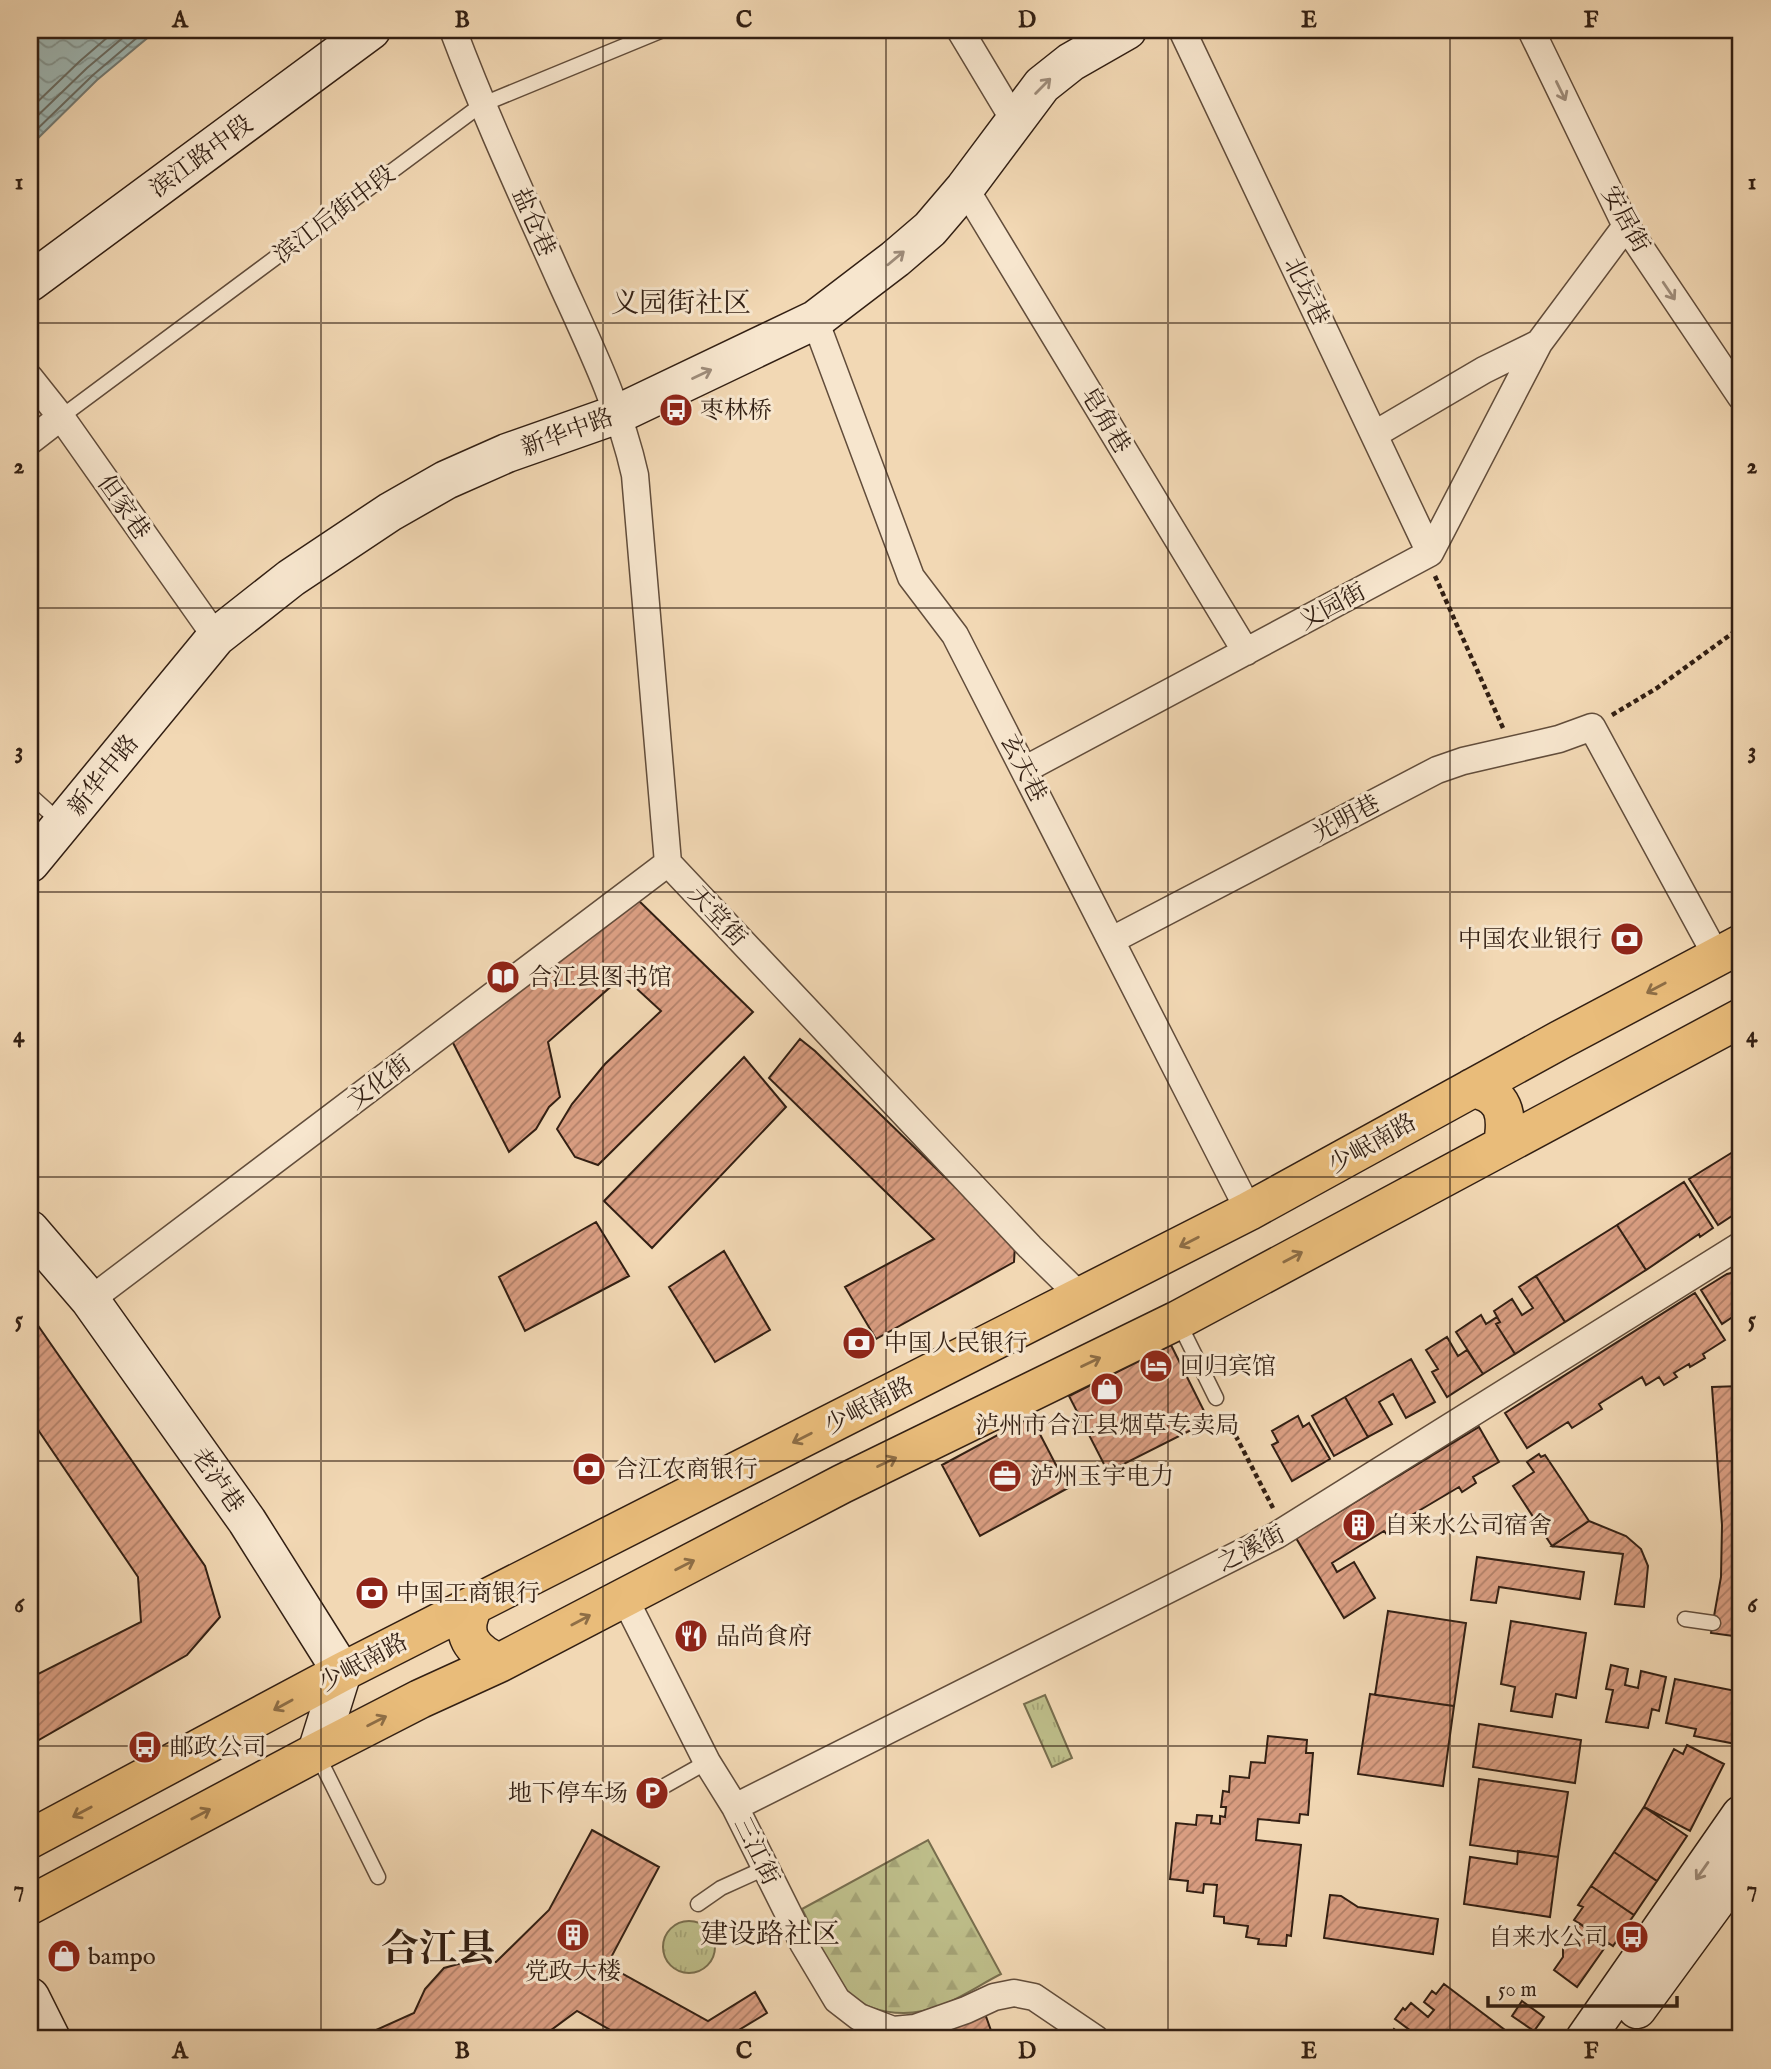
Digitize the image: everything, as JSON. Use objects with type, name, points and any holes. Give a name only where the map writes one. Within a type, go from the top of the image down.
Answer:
[{"type":"main road","name":"少岷南路","points":[[30,1839],[342,1672],[1250,1211],[1729,950]]},
{"type":"main road","points":[[30,1905],[420,1699],[499,1662],[842,1484],[1178,1320],[1741,1018]]},
{"type":"main road","points":[[1472,1088],[1486,1090],[1502,1107],[1506,1128],[1503,1144]]},
{"type":"main road","points":[[474,1605],[468,1616],[470,1642],[477,1651],[499,1662]]},
{"type":"street","name":"滨江路中段","points":[[30,282],[371,30]]},
{"type":"street","name":"盐仓巷","points":[[453,30],[481,105],[618,414]]},
{"type":"street","points":[[960,30],[1014,120]]},
{"type":"street","name":"北坛巷","points":[[1182,30],[1375,434],[1428,554]]},
{"type":"street","name":"安居街","points":[[1531,30],[1626,226],[1741,397]]},
{"type":"street","name":"新华中路","points":[[30,863],[216,637],[291,579],[390,512],[446,480],[507,453],[618,414],[815,320],[895,260],[930,229],[965,188],[1042,85],[1102,36]]},
{"type":"street","name":"皂角巷","points":[[965,188],[1246,652]]},
{"type":"street","points":[[1428,554],[1539,343],[1626,226]]},
{"type":"street","name":"玄天巷","points":[[815,320],[911,576],[955,635],[1250,1211]]},
{"type":"street","points":[[1375,434],[1484,370],[1539,343]]},
{"type":"street","name":"但家巷","points":[[30,378],[61,417],[216,637]]},
{"type":"street","points":[[618,414],[635,475],[668,863]]},
{"type":"street","name":"滨江后街中段","points":[[30,441],[61,417]]},
{"type":"street","name":"义园街","points":[[1024,770],[1428,554]]},
{"type":"street","points":[[1592,727],[1729,950]]},
{"type":"street","name":"光明巷","points":[[1112,940],[1437,771],[1463,761],[1559,739],[1592,727]]},
{"type":"street","name":"天堂街","points":[[668,863],[1020,1237],[1082,1297]]},
{"type":"street","name":"文化街","points":[[90,1300],[668,863]]},
{"type":"street","name":"老泸巷","points":[[30,1230],[90,1300],[247,1521],[342,1672]]},
{"type":"street","name":"之溪街","points":[[735,1807],[1285,1530],[1741,1245]]},
{"type":"street","name":"三江街","points":[[624,1597],[707,1762],[735,1807],[836,2000],[859,2017],[893,2030],[915,2028],[994,1997],[1014,1993],[1034,1997],[1096,2039]]},
{"type":"street","points":[[317,1752],[342,1672]]},
{"type":"street","points":[[1585,2039],[1741,1815]]},
{"type":"street","points":[[1615,2039],[1741,1867]]},
{"type":"street","points":[[30,1997],[51,2039]]},
{"type":"lane","name":"滨江后街中段","points":[[61,417],[481,105],[663,30]]},
{"type":"lane","points":[[30,795],[63,825]]},
{"type":"lane","points":[[1178,1320],[1216,1398]]},
{"type":"lane","points":[[1685,1619],[1713,1623]]},
{"type":"lane","points":[[317,1752],[378,1878]]},
{"type":"lane","points":[[652,1793],[707,1762]]},
{"type":"lane","points":[[698,1904],[721,1888],[765,1868]]},
{"type":"path","points":[[1428,554],[1513,751]]},
{"type":"path","points":[[1592,727],[1657,688],[1741,627]]},
{"type":"path","points":[[1216,1398],[1285,1530]]},
{"type":"green space","points":[[1045,1695],[1072,1758],[1052,1767],[1024,1704]]},
{"type":"green space","points":[[928,1840],[1001,1974],[940,2006],[914,2012],[887,2012],[862,2003],[842,1985],[802,1909]]},
{"type":"green space","points":[[689,1921],[699,1923],[707,1929],[713,1937],[713,1957],[707,1965],[699,1971],[689,1973],[679,1971],[671,1965],[665,1957],[663,1947],[665,1937],[671,1929],[679,1923]]},
{"type":"water","points":[[30,30],[157,30],[97,80],[30,146]]},
{"type":"building","points":[[635,897],[753,1012],[598,1165],[575,1157],[557,1129],[572,1104],[605,1064],[661,1011],[623,976],[548,1042],[560,1097],[549,1107],[536,1129],[509,1152],[450,1037]]},
{"type":"building","points":[[800,1039],[1015,1245],[1014,1262],[876,1339],[845,1287],[934,1239],[769,1078]]},
{"type":"building","points":[[744,1057],[786,1107],[652,1248],[604,1201]]},
{"type":"building","points":[[1741,1147],[1741,1210],[1718,1225],[1689,1179]]},
{"type":"building","points":[[1684,1182],[1713,1228],[1700,1237],[1699,1234],[1646,1270],[1617,1225]]},
{"type":"building","points":[[596,1222],[629,1276],[525,1331],[499,1277]]},
{"type":"building","points":[[1617,1225],[1646,1270],[1565,1322],[1536,1276]]},
{"type":"building","points":[[724,1251],[770,1330],[715,1362],[669,1287]]},
{"type":"building","points":[[1740,1271],[1741,1324],[1738,1325],[1737,1314],[1722,1324],[1701,1290],[1727,1274]]},
{"type":"building","points":[[1536,1276],[1565,1322],[1515,1354],[1496,1324],[1500,1322],[1494,1311],[1512,1299],[1522,1315],[1533,1308],[1519,1287]]},
{"type":"building","points":[[1695,1293],[1725,1340],[1703,1354],[1705,1358],[1674,1373],[1677,1377],[1664,1385],[1659,1377],[1646,1385],[1642,1377],[1599,1404],[1602,1409],[1572,1428],[1568,1422],[1527,1448],[1505,1413]]},
{"type":"building","points":[[30,1314],[205,1566],[220,1617],[187,1655],[30,1745],[30,1678],[141,1622],[138,1577],[30,1418]]},
{"type":"building","points":[[1481,1315],[1486,1324],[1497,1317],[1500,1322],[1496,1324],[1515,1354],[1483,1374],[1456,1332]]},
{"type":"building","points":[[1741,1333],[1741,1378],[1740,1378],[1735,1334]]},
{"type":"building","points":[[1447,1337],[1458,1356],[1467,1350],[1483,1374],[1447,1397],[1432,1372],[1438,1369],[1426,1350]]},
{"type":"building","points":[[1171,1345],[1209,1421],[1108,1472],[1069,1396]]},
{"type":"building","points":[[1411,1359],[1435,1402],[1406,1418],[1393,1394],[1379,1402],[1392,1424],[1368,1437],[1345,1397]]},
{"type":"building","points":[[1741,1386],[1741,1637],[1711,1633],[1721,1577],[1722,1525],[1712,1387]]},
{"type":"building","points":[[1345,1397],[1368,1437],[1334,1456],[1312,1416]]},
{"type":"building","points":[[1298,1416],[1303,1427],[1309,1423],[1330,1459],[1292,1481],[1272,1445],[1278,1442],[1272,1431]]},
{"type":"building","name":"泸州玉宇电力","points":[[1031,1417],[1068,1488],[980,1536],[942,1465]]},
{"type":"building","name":"自来水公司宿舍","points":[[1479,1427],[1499,1462],[1473,1477],[1476,1483],[1462,1492],[1459,1487],[1400,1522],[1403,1527],[1388,1536],[1384,1531],[1332,1563],[1337,1572],[1354,1562],[1375,1598],[1344,1618],[1296,1538]]},
{"type":"building","points":[[1539,1454],[1541,1457],[1545,1455],[1589,1521],[1552,1546],[1513,1486],[1534,1472],[1527,1462]]},
{"type":"building","points":[[1589,1521],[1626,1536],[1641,1549],[1648,1566],[1644,1607],[1615,1604],[1623,1554],[1552,1546]]},
{"type":"building","points":[[1477,1557],[1584,1572],[1580,1599],[1499,1587],[1496,1603],[1471,1600]]},
{"type":"building","points":[[1388,1611],[1466,1623],[1454,1706],[1375,1695]]},
{"type":"building","points":[[1511,1621],[1586,1633],[1576,1698],[1556,1694],[1552,1717],[1511,1711],[1515,1687],[1501,1684]]},
{"type":"building","points":[[1611,1665],[1628,1669],[1625,1685],[1638,1688],[1641,1671],[1666,1677],[1659,1711],[1652,1709],[1648,1728],[1606,1722],[1613,1690],[1606,1689]]},
{"type":"building","points":[[1675,1679],[1741,1692],[1741,1735],[1738,1734],[1736,1744],[1694,1736],[1696,1729],[1666,1723]]},
{"type":"building","points":[[1370,1694],[1454,1706],[1443,1786],[1358,1774]]},
{"type":"building","points":[[1479,1724],[1581,1740],[1575,1783],[1473,1767]]},
{"type":"building","points":[[1268,1736],[1307,1740],[1306,1753],[1313,1753],[1308,1815],[1300,1814],[1299,1823],[1258,1819],[1256,1840],[1301,1845],[1291,1936],[1287,1935],[1286,1946],[1258,1944],[1259,1939],[1246,1937],[1248,1926],[1224,1923],[1224,1917],[1214,1916],[1217,1885],[1204,1884],[1203,1893],[1187,1891],[1188,1881],[1170,1879],[1176,1823],[1196,1825],[1197,1815],[1212,1816],[1211,1823],[1220,1824],[1220,1816],[1225,1817],[1226,1807],[1221,1807],[1223,1791],[1229,1792],[1230,1776],[1249,1778],[1251,1762],[1265,1763]]},
{"type":"building","points":[[1687,1745],[1724,1764],[1690,1831],[1644,1807],[1674,1749],[1683,1754]]},
{"type":"building","points":[[1479,1779],[1568,1792],[1558,1857],[1470,1845]]},
{"type":"building","points":[[1644,1807],[1687,1836],[1657,1881],[1614,1852]]},
{"type":"building","name":"党政大楼","points":[[592,1830],[659,1867],[607,1965],[708,2021],[755,1992],[767,2013],[724,2039],[626,2039],[577,2011],[539,2039],[356,2039],[414,2013],[425,1989],[444,1968],[473,1960],[496,1962],[549,1910]]},
{"type":"building","points":[[1518,1851],[1558,1857],[1550,1917],[1464,1904],[1470,1857],[1517,1864]]},
{"type":"building","points":[[1614,1852],[1657,1881],[1634,1915],[1591,1886]]},
{"type":"building","points":[[1591,1886],[1634,1915],[1613,1946],[1574,1920],[1583,1907],[1578,1905]]},
{"type":"building","points":[[1330,1895],[1341,1896],[1358,1907],[1438,1919],[1433,1954],[1324,1938]]},
{"type":"building","points":[[1579,1923],[1608,1943],[1577,1987],[1554,1970]]},
{"type":"building","points":[[1444,1984],[1517,2039],[1411,2039],[1415,2034],[1395,2019],[1403,2008],[1405,2010],[1411,2003],[1428,2017],[1434,2010],[1424,2002],[1432,1991],[1436,1994]]},
{"type":"building","points":[[1522,2001],[1544,2017],[1534,2031],[1512,2016]]},
{"type":"building","points":[[983,2008],[994,2039],[913,2039]]},
{"type":"building","points":[[1394,2029],[1408,2039],[1387,2039]]},
{"type":"building","points":[[256,2035],[356,2039],[255,2039]]},
{"type":"place","name":"枣林桥","points":[[676,410]]},
{"type":"place","name":"中国农业银行","points":[[1627,939]]},
{"type":"place","name":"合江县图书馆","points":[[503,977]]},
{"type":"place","name":"中国人民银行","points":[[859,1343]]},
{"type":"place","name":"回归宾馆","points":[[1156,1366]]},
{"type":"place","name":"泸州市合江县烟草专卖局","points":[[1107,1389]]},
{"type":"place","name":"合江农商银行","points":[[589,1469]]},
{"type":"place","name":"泸州玉宇电力","points":[[1005,1476]]},
{"type":"place","name":"自来水公司宿舍","points":[[1359,1525]]},
{"type":"place","name":"中国工商银行","points":[[372,1593]]},
{"type":"place","name":"品尚食府","points":[[691,1636]]},
{"type":"place","name":"邮政公司","points":[[145,1747]]},
{"type":"place","name":"地下停车场","points":[[652,1793]]},
{"type":"place","name":"党政大楼","points":[[573,1935]]},
{"type":"place","name":"自来水公司","points":[[1632,1937]]},
{"type":"place","name":"bampo","points":[[64,1956]]},
{"type":"district","name":"义园街社区","points":[[681,302]]},
{"type":"district","name":"建设路社区","points":[[770,1933]]},
{"type":"district","name":"合江县","points":[[438,1948]]}]
